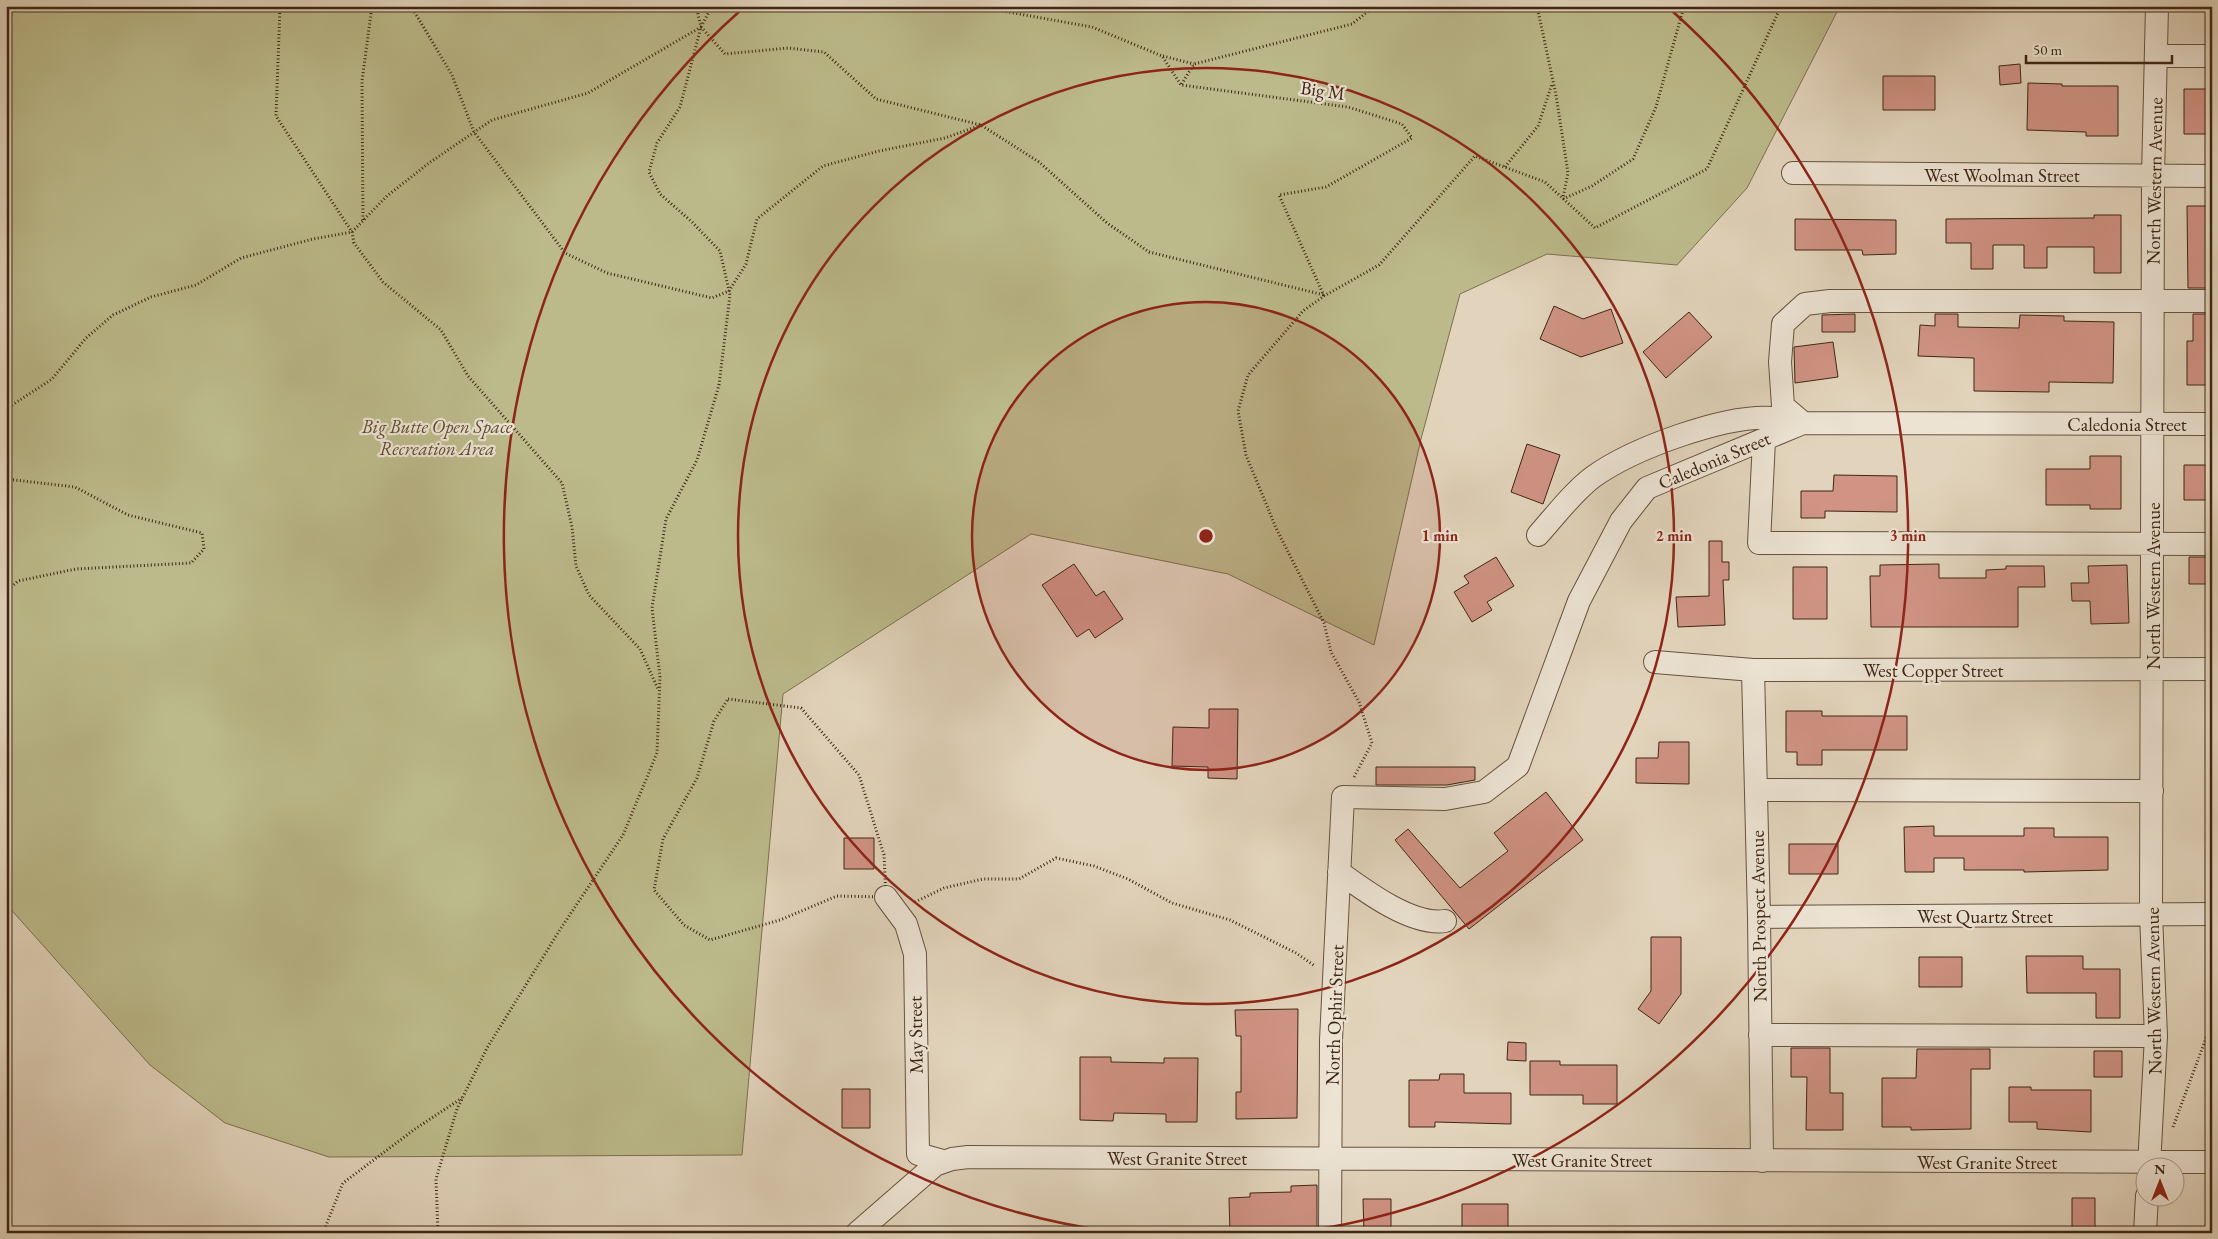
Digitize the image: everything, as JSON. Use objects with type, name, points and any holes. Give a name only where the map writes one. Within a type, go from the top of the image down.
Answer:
[{"type":"street","name":"North Western Avenue","points":[[2149,1156],[2156,1036],[2152,915],[2152,790],[2153,301],[2157,6]]},
{"type":"street","points":[[2156,56],[2212,56]]},
{"type":"street","name":"West Woolman Street","points":[[1792,173],[2212,176]]},
{"type":"street","points":[[1803,423],[1784,406],[1780,362],[1783,324],[1805,304],[1830,301],[2212,301]]},
{"type":"street","points":[[1538,535],[1593,478],[1636,453],[1676,436],[1733,422],[1771,418],[1803,423]]},
{"type":"street","name":"Caledonia Street","points":[[1343,797],[1444,799],[1484,792],[1518,766],[1579,601],[1621,521],[1647,488],[1803,423],[2212,424]]},
{"type":"street","points":[[1764,440],[1760,542],[2212,544]]},
{"type":"street","name":"West Copper Street","points":[[1655,662],[1753,670],[2212,669]]},
{"type":"street","name":"North Prospect Avenue","points":[[1753,670],[1762,1161]]},
{"type":"street","points":[[1756,790],[2152,790]]},
{"type":"street","name":"North Ophir Street","points":[[1330,1233],[1331,1040],[1343,797]]},
{"type":"street","points":[[1339,872],[1371,895],[1409,914],[1436,922],[1445,921]]},
{"type":"street","name":"May Street","points":[[891,904],[906,924],[915,954],[918,1154],[948,1160]]},
{"type":"street","name":"West Quartz Street","points":[[1759,917],[2212,914]]},
{"type":"street","points":[[1760,1035],[2156,1036]]},
{"type":"street","name":"West Granite Street","points":[[948,1160],[1331,1158],[2136,1165]]},
{"type":"street","points":[[857,1233],[918,1178],[948,1160]]},
{"type":"street","name":"West Granite Street","points":[[2186,1163],[2212,1162]]},
{"type":"street","points":[[2145,1233],[2146,1206]]},
{"type":"path","points":[[280,6],[276,116],[352,232],[354,243],[382,282],[441,330],[468,376],[562,483],[572,527],[576,566],[589,594],[640,649],[659,691]]},
{"type":"path","points":[[363,220],[362,81],[372,6]]},
{"type":"path","points":[[411,6],[452,74],[474,132],[565,253],[607,274],[712,298],[729,291],[746,264],[757,218],[822,166],[879,151],[944,138],[981,125]]},
{"type":"path","points":[[696,6],[701,27],[725,54],[788,48],[824,52],[876,99],[981,125],[1039,162],[1107,223],[1149,252],[1324,296]]},
{"type":"path","points":[[438,1233],[436,1179],[457,1109],[487,1048],[561,928],[623,835],[657,752],[660,677],[652,608],[666,518],[697,460],[719,385],[729,291],[720,251],[692,222],[660,194],[649,172],[656,144],[680,107],[701,27],[712,6]]},
{"type":"path","points":[[975,6],[1092,27],[1162,56],[1194,64],[1352,24],[1375,6]]},
{"type":"path","points":[[1537,6],[1553,82],[1568,173],[1563,199]]},
{"type":"path","points":[[1563,199],[1592,186],[1633,159],[1656,107],[1684,6]]},
{"type":"path","points":[[1343,797],[1372,743],[1359,702],[1331,652],[1324,623],[1276,528],[1246,456],[1238,411],[1248,374],[1303,311],[1324,296],[1379,265],[1475,156],[1545,182],[1595,228],[1706,170],[1781,6]]},
{"type":"path","points":[[6,409],[52,379],[86,338],[113,315],[151,298],[196,285],[242,258],[314,239],[352,232],[387,196],[428,163],[492,120],[588,93],[701,27]]},
{"type":"path","points":[[1162,56],[1181,85],[1194,64]]},
{"type":"path","points":[[1505,168],[1538,126],[1553,82]]},
{"type":"path","name":"Big M","points":[[1181,85],[1348,107],[1402,124],[1412,138],[1326,187],[1280,196],[1324,296]]},
{"type":"path","points":[[6,479],[75,487],[128,515],[202,533],[204,549],[191,563],[76,568],[18,581],[6,592]]},
{"type":"path","points":[[891,904],[884,855],[859,775],[802,708],[728,699],[714,721],[697,778],[663,839],[654,890],[684,925],[710,940],[780,920],[837,896],[891,904],[944,888],[983,879],[1019,879],[1056,858],[1094,866],[1128,879],[1172,903],[1230,920],[1296,953],[1334,980]]},
{"type":"path","points":[[2172,1130],[2212,1022]]},
{"type":"path","points":[[323,1233],[343,1183],[415,1129],[463,1097]]},
{"type":"green space","name":"Big Butte Open Space Recreation Area","points":[[6,6],[1840,6],[1747,188],[1677,265],[1547,254],[1460,294],[1421,439],[1374,645],[1228,574],[1031,534],[783,694],[742,1155],[329,1157],[225,1123],[150,1065],[6,904]]},
{"type":"building","points":[[2020,64],[2021,83],[2000,85],[1999,66]]},
{"type":"building","points":[[1883,76],[1935,76],[1935,110],[1883,110]]},
{"type":"building","points":[[2028,83],[2062,84],[2062,86],[2118,86],[2118,136],[2086,136],[2086,132],[2027,130]]},
{"type":"building","points":[[2184,89],[2212,89],[2212,134],[2184,134]]},
{"type":"building","points":[[2187,206],[2210,206],[2211,288],[2188,288]]},
{"type":"building","points":[[2094,215],[2121,215],[2121,273],[2094,273],[2094,247],[2047,247],[2047,268],[2024,268],[2024,245],[1993,245],[1993,269],[1971,269],[1971,243],[1946,243],[1946,219],[2094,218]]},
{"type":"building","points":[[1795,219],[1896,220],[1896,254],[1863,255],[1862,250],[1795,250]]},
{"type":"building","points":[[1554,306],[1583,319],[1611,309],[1623,343],[1581,357],[1540,339]]},
{"type":"building","points":[[1689,312],[1712,337],[1666,378],[1643,352]]},
{"type":"building","points":[[1855,314],[1855,332],[1822,332],[1822,315]]},
{"type":"building","points":[[1935,314],[1958,314],[1958,327],[2019,328],[2020,315],[2064,316],[2064,321],[2114,322],[2113,383],[2049,382],[2049,392],[1974,391],[1974,358],[1918,356],[1920,325],[1935,326]]},
{"type":"building","points":[[2193,314],[2212,314],[2212,385],[2187,385],[2187,341],[2193,341]]},
{"type":"building","points":[[1833,342],[1838,377],[1795,383],[1794,347]]},
{"type":"building","points":[[1527,444],[1560,455],[1543,504],[1511,492]]},
{"type":"building","points":[[2090,456],[2121,456],[2121,509],[2090,509],[2090,505],[2046,505],[2046,469],[2090,469]]},
{"type":"building","points":[[2184,465],[2212,465],[2212,500],[2184,500]]},
{"type":"building","points":[[1834,475],[1897,476],[1897,512],[1825,511],[1825,518],[1801,518],[1801,491],[1833,491]]},
{"type":"building","points":[[1709,541],[1722,541],[1722,562],[1729,562],[1729,580],[1723,580],[1725,625],[1678,627],[1676,597],[1709,596]]},
{"type":"building","points":[[1496,557],[1514,586],[1487,602],[1492,610],[1472,622],[1454,592],[1469,583],[1464,576]]},
{"type":"building","points":[[2189,557],[2212,557],[2212,584],[2189,584]]},
{"type":"building","points":[[1074,564],[1096,596],[1104,591],[1123,619],[1095,638],[1089,629],[1077,637],[1042,585]]},
{"type":"building","points":[[1939,564],[1939,578],[1986,578],[1986,570],[2006,569],[2006,566],[2044,566],[2045,587],[2018,587],[2018,627],[1871,627],[1870,576],[1880,576],[1880,565]]},
{"type":"building","points":[[2127,565],[2129,623],[2091,624],[2090,601],[2072,601],[2071,583],[2089,583],[2088,566]]},
{"type":"building","points":[[1793,567],[1827,567],[1827,619],[1793,619]]},
{"type":"building","points":[[1209,709],[1238,709],[1237,779],[1208,778],[1208,767],[1172,766],[1173,727],[1209,728]]},
{"type":"building","points":[[1786,711],[1822,711],[1822,716],[1907,716],[1907,750],[1822,750],[1822,765],[1797,765],[1797,752],[1786,752]]},
{"type":"building","points":[[1659,742],[1689,742],[1689,784],[1636,783],[1636,758],[1658,758]]},
{"type":"building","points":[[1376,767],[1475,767],[1475,780],[1447,785],[1376,785]]},
{"type":"building","points":[[1546,792],[1583,840],[1469,929],[1395,840],[1408,829],[1460,888],[1508,851],[1494,833]]},
{"type":"building","points":[[1934,826],[1934,836],[2024,836],[2024,828],[2054,828],[2054,837],[2108,837],[2108,870],[2024,872],[2024,870],[1964,870],[1964,858],[1934,858],[1934,872],[1905,872],[1904,827]]},
{"type":"building","points":[[844,838],[874,838],[874,869],[844,869]]},
{"type":"building","points":[[1789,844],[1838,844],[1838,874],[1789,874]]},
{"type":"building","points":[[1651,937],[1681,937],[1681,994],[1659,1024],[1638,1009],[1651,991]]},
{"type":"building","points":[[2026,956],[2083,956],[2083,969],[2120,969],[2120,1018],[2096,1018],[2096,993],[2027,993]]},
{"type":"building","points":[[1919,957],[1962,957],[1962,987],[1919,987]]},
{"type":"building","points":[[1298,1009],[1297,1118],[1236,1119],[1236,1092],[1241,1092],[1241,1036],[1236,1036],[1235,1010]]},
{"type":"building","points":[[1508,1042],[1526,1043],[1526,1061],[1507,1060]]},
{"type":"building","points":[[1791,1048],[1830,1048],[1830,1093],[1843,1093],[1843,1130],[1806,1130],[1807,1077],[1791,1077]]},
{"type":"building","points":[[1917,1049],[1990,1049],[1990,1069],[1971,1069],[1971,1129],[1911,1130],[1911,1127],[1882,1127],[1882,1078],[1916,1078]]},
{"type":"building","points":[[2094,1051],[2122,1051],[2122,1077],[2094,1077]]},
{"type":"building","points":[[1080,1057],[1111,1057],[1111,1062],[1164,1063],[1164,1058],[1198,1058],[1197,1122],[1166,1122],[1166,1114],[1114,1113],[1113,1121],[1080,1120]]},
{"type":"building","points":[[1530,1061],[1560,1061],[1560,1065],[1617,1065],[1617,1104],[1583,1104],[1583,1095],[1530,1095]]},
{"type":"building","points":[[1440,1074],[1464,1074],[1464,1093],[1511,1093],[1511,1124],[1435,1122],[1435,1127],[1409,1127],[1409,1080],[1439,1080]]},
{"type":"building","points":[[2009,1087],[2031,1087],[2031,1090],[2091,1090],[2091,1132],[2037,1129],[2037,1122],[2009,1122]]},
{"type":"building","points":[[842,1089],[870,1089],[870,1128],[842,1128]]},
{"type":"building","points":[[1317,1185],[1317,1233],[1230,1233],[1229,1198],[1250,1197],[1250,1193],[1291,1192],[1291,1186]]},
{"type":"building","points":[[2072,1198],[2095,1198],[2095,1233],[2072,1233]]},
{"type":"building","points":[[1363,1199],[1391,1199],[1391,1233],[1364,1233]]},
{"type":"building","points":[[1462,1204],[1508,1204],[1508,1233],[1462,1233]]}]
